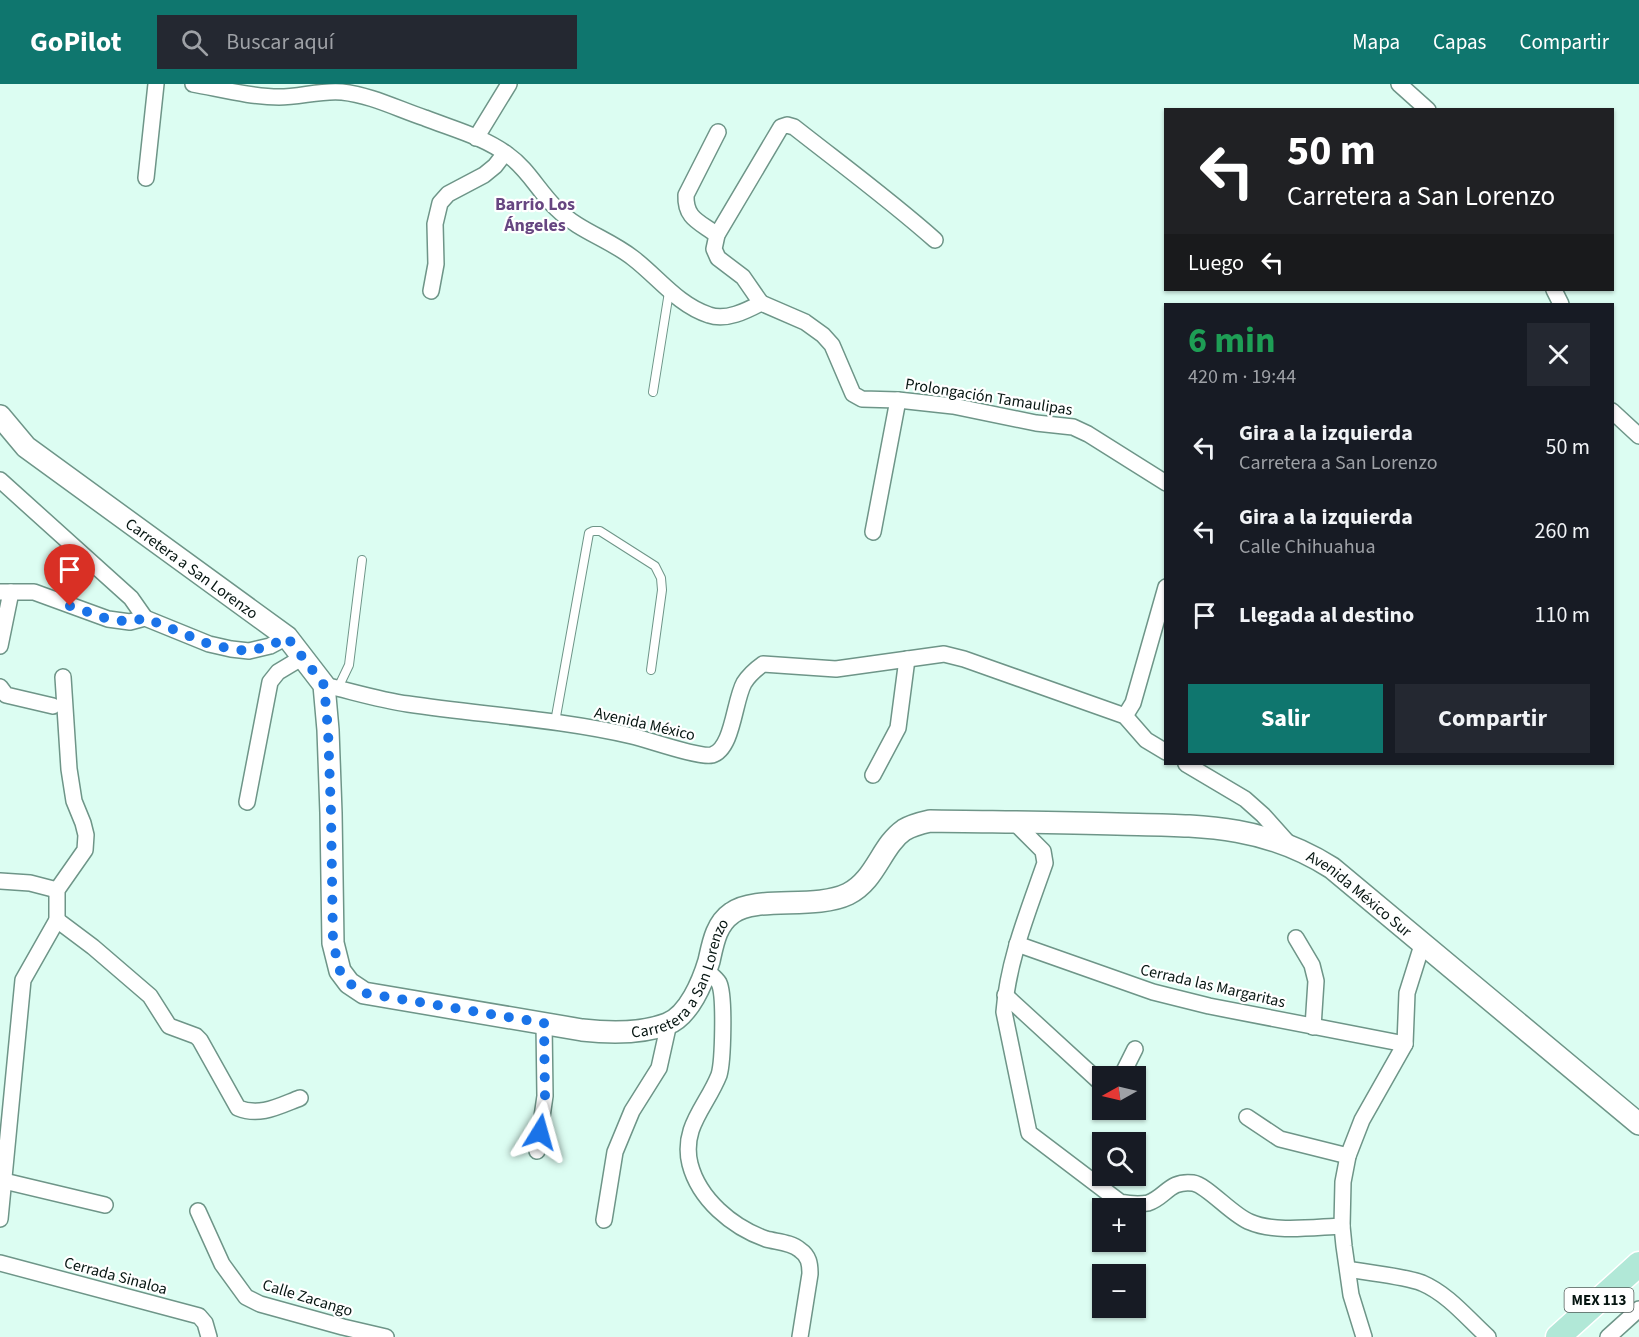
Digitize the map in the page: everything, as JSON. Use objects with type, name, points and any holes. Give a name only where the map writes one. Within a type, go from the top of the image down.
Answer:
[{"type":"main road","name":"MEX 113","points":[[1558,1337],[1639,1264]]},
{"type":"street","points":[[146,178],[156,84]]},
{"type":"street","points":[[193,84],[268,97],[341,88],[476,138],[518,162],[544,196],[566,218],[634,258],[669,292],[710,316],[744,312],[761,303],[743,277],[718,258],[714,249],[717,235],[772,138],[781,127],[787,125],[794,127],[909,216],[935,240]]},
{"type":"street","points":[[476,138],[509,84]]},
{"type":"street","points":[[1399,84],[1426,108]]},
{"type":"street","points":[[717,235],[689,214],[686,206],[687,195],[718,132]]},
{"type":"street","points":[[431,291],[436,264],[435,224],[440,203],[448,194],[484,175],[505,153]]},
{"type":"street","name":"Prolongación Tamaulipas","points":[[761,303],[805,322],[823,335],[832,345],[853,394],[862,399],[952,406],[1036,423],[1073,427],[1164,482]]},
{"type":"street","points":[[873,532],[898,400]]},
{"type":"street","points":[[1614,413],[1639,436]]},
{"type":"street","name":"Carretera a San Lorenzo","points":[[0,416],[26,447],[287,637],[331,687],[328,730],[333,943],[340,971],[349,983],[364,993],[606,1033],[634,1031],[669,1023],[689,1005],[699,989],[719,926],[739,908],[824,901],[845,895],[857,889],[866,880],[896,837],[915,825],[930,821],[1014,822]]},
{"type":"street","points":[[0,480],[131,598],[145,618],[209,644],[240,650],[249,651],[270,646],[287,637]]},
{"type":"street","points":[[0,645],[6,592],[34,592],[108,619],[130,622],[145,618]]},
{"type":"street","points":[[1164,594],[1133,704],[1125,716],[1146,741],[1164,751]]},
{"type":"street","name":"Avenida México","points":[[331,687],[405,704],[555,722],[624,734],[696,754],[712,755],[722,749],[729,736],[738,697],[745,682],[763,664],[836,669],[944,654],[1125,716]]},
{"type":"street","points":[[247,802],[270,682],[278,672],[303,657]]},
{"type":"street","points":[[873,775],[898,728],[907,659]]},
{"type":"street","points":[[0,1218],[23,980],[57,920],[57,890],[85,850],[86,835],[74,801],[69,769],[63,677]]},
{"type":"street","points":[[0,687],[6,694],[53,706]]},
{"type":"street","points":[[1188,765],[1245,799],[1289,844]]},
{"type":"street","points":[[1014,822],[1043,851],[1045,863],[1017,944],[1005,995],[1004,1012],[1029,1133],[1120,1202],[1135,1205],[1150,1202],[1169,1188],[1182,1182],[1197,1184],[1250,1223],[1278,1228],[1342,1226]]},
{"type":"street","name":"Avenida México Sur","points":[[1014,822],[1201,827],[1254,834],[1289,844],[1309,853],[1332,868],[1423,942],[1639,1124]]},
{"type":"street","points":[[0,881],[30,883],[57,890]]},
{"type":"street","points":[[57,920],[93,947],[150,996],[170,1026],[196,1036],[200,1040],[238,1108],[248,1112],[262,1112],[300,1098]]},
{"type":"street","points":[[1296,938],[1312,964],[1316,981],[1313,1026]]},
{"type":"street","points":[[1364,1337],[1351,1295],[1342,1226],[1343,1182],[1348,1156],[1362,1120],[1405,1044],[1407,993],[1423,942]]},
{"type":"street","name":"Cerrada las Margaritas","points":[[1017,944],[1153,992],[1209,1006],[1405,1044]]},
{"type":"street","points":[[706,970],[719,983],[722,997],[721,1063],[713,1086],[692,1122],[688,1138],[691,1167],[697,1184],[721,1214],[748,1231],[798,1248],[806,1255],[810,1264],[810,1274],[800,1337]]},
{"type":"street","points":[[1005,995],[1092,1075]]},
{"type":"street","points":[[537,1151],[545,1096],[544,1023]]},
{"type":"street","points":[[604,1220],[615,1152],[632,1111],[659,1068],[669,1023]]},
{"type":"street","points":[[1126,1066],[1135,1049]]},
{"type":"street","points":[[1247,1117],[1280,1139],[1348,1156]]},
{"type":"street","points":[[2,1181],[105,1206]]},
{"type":"street","name":"Calle Zacango","points":[[198,1211],[222,1264],[246,1297],[260,1304],[322,1322],[386,1337]]},
{"type":"street","name":"Cerrada Sinaloa","points":[[0,1263],[199,1316],[205,1323],[209,1337]]},
{"type":"street","points":[[1348,1269],[1421,1282],[1450,1301],[1488,1337]]},
{"type":"street","points":[[1608,1337],[1639,1309]]},
{"type":"lane","points":[[653,392],[669,292]]},
{"type":"lane","points":[[555,722],[589,533],[593,531],[600,531],[655,566],[661,578],[662,590],[651,670]]},
{"type":"lane","points":[[331,687],[349,665],[362,560]]},
{"type":"district","name":"Barrio Los Ángeles","points":[[535,214]]},
{"type":"route","points":[[70,606],[108,619],[130,622],[145,618],[209,644],[231,649],[249,651],[270,646],[287,637],[324,685],[331,813],[333,943],[340,971],[349,983],[364,993],[544,1023],[545,1096],[540,1132]]}]
